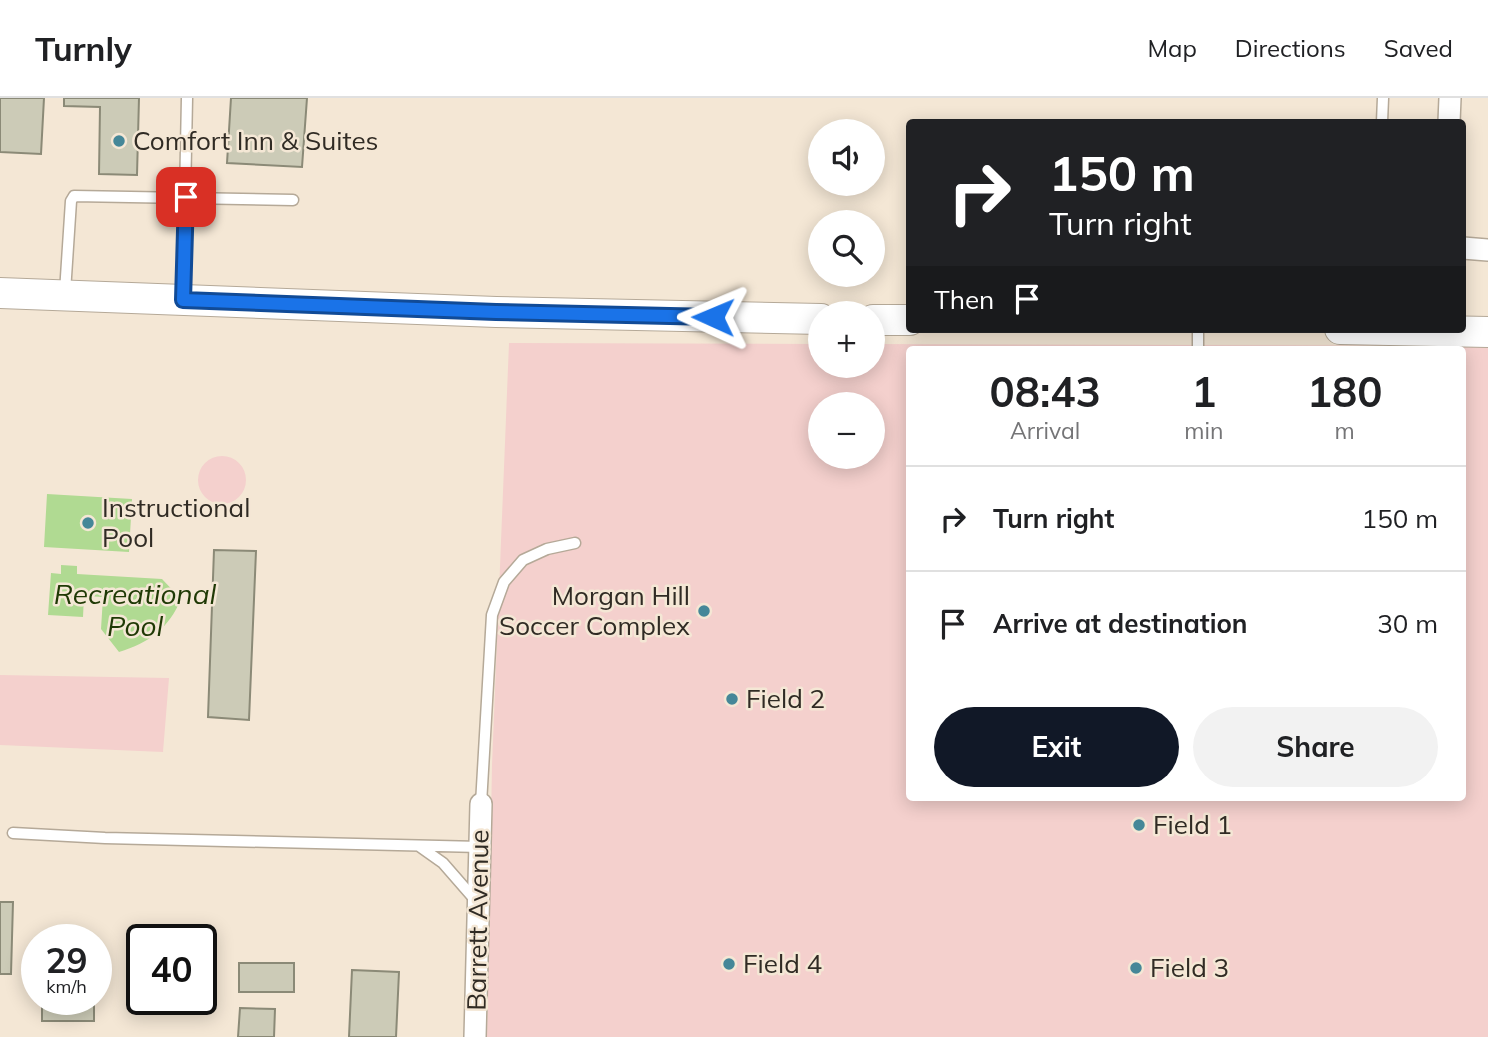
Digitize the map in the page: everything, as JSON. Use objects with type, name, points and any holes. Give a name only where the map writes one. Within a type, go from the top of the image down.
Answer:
[{"type":"street","points":[[1449,119],[1450,98]]},
{"type":"street","points":[[1466,248],[1488,250]]},
{"type":"street","points":[[0,293],[496,312],[808,319]]},
{"type":"street","points":[[885,320],[906,320]]},
{"type":"street","points":[[1466,331],[1488,332]]},
{"type":"street","name":"Barrett Avenue","points":[[475,1037],[481,804]]},
{"type":"lane","points":[[183,300],[187,98]]},
{"type":"lane","points":[[1382,119],[1383,98]]},
{"type":"lane","points":[[65,296],[71,201],[74,196],[293,200]]},
{"type":"lane","points":[[481,804],[492,615],[504,582],[523,560],[547,549],[575,543]]},
{"type":"lane","points":[[13,833],[105,838],[480,847]]},
{"type":"lane","points":[[419,846],[443,863],[480,906]]},
{"type":"shaded area","name":"Morgan Hill Soccer Complex","points":[[509,343],[808,344],[808,378],[885,378],[885,344],[1488,346],[1488,1037],[487,1037],[492,765]]},
{"type":"shaded area","points":[[222,456],[239,463],[246,480],[239,497],[222,504],[205,497],[198,480],[205,463]]},
{"type":"shaded area","points":[[0,675],[169,678],[163,752],[0,745]]},
{"type":"water","name":"Instructional Pool","points":[[47,494],[132,499],[129,552],[44,547]]},
{"type":"water","name":"Recreational Pool","points":[[61,565],[77,566],[77,574],[162,579],[181,599],[157,633],[140,644],[119,652],[101,629],[103,597],[84,596],[83,617],[48,615],[51,573],[61,574]]},
{"type":"building","points":[[0,98],[44,98],[41,154],[0,152]]},
{"type":"building","name":"Comfort Inn & Suites","points":[[64,98],[139,98],[137,175],[99,174],[100,107],[64,106]]},
{"type":"building","points":[[231,98],[307,98],[302,167],[227,163]]},
{"type":"building","points":[[214,550],[256,551],[249,720],[208,717]]},
{"type":"building","points":[[0,902],[13,902],[11,974],[0,974]]},
{"type":"building","points":[[239,963],[294,963],[294,992],[239,992]]},
{"type":"building","points":[[352,970],[399,972],[396,1037],[349,1037]]},
{"type":"building","points":[[240,1008],[275,1009],[274,1037],[238,1037]]},
{"type":"building","points":[[42,1015],[94,1015],[94,1021],[42,1021]]},
{"type":"place","name":"Comfort Inn & Suites","points":[[119,141]]},
{"type":"place","name":"Instructional Pool","points":[[88,523]]},
{"type":"place","name":"Morgan Hill Soccer Complex","points":[[704,611]]},
{"type":"place","name":"Field 2","points":[[732,699]]},
{"type":"place","name":"Field 1","points":[[1139,825]]},
{"type":"place","name":"Field 4","points":[[729,964]]},
{"type":"place","name":"Field 3","points":[[1136,968]]},
{"type":"route","points":[[186,197],[183,300],[713,317]]}]
